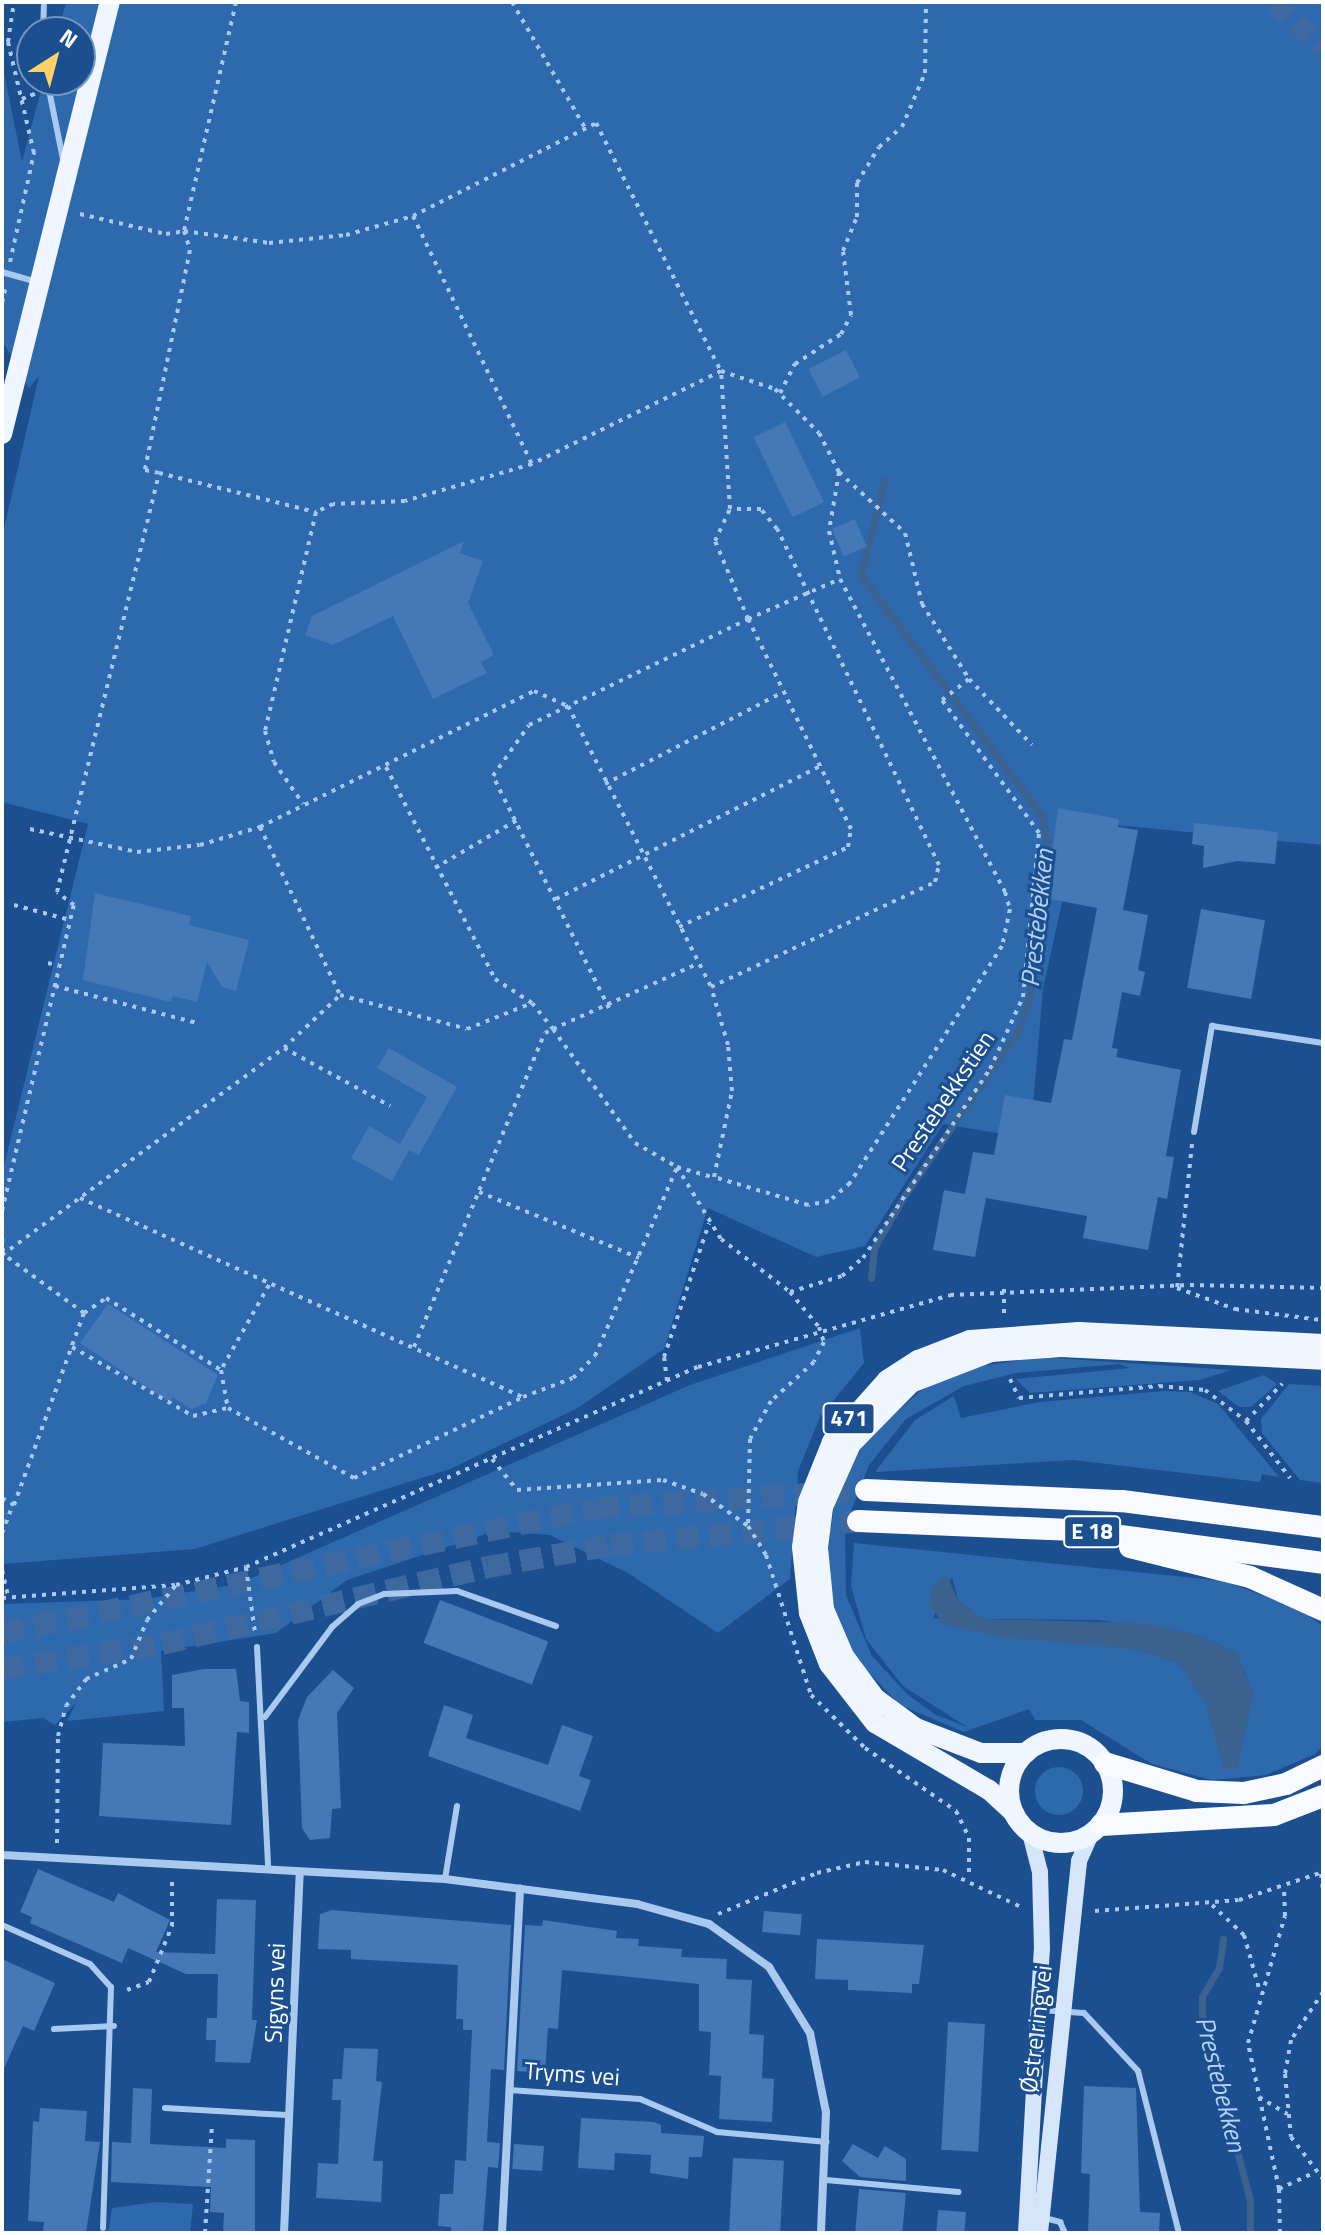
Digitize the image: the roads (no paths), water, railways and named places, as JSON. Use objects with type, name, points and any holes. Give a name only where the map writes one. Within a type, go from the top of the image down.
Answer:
[{"type":"highway","name":"E 18","points":[[866,1490],[1122,1501],[1323,1527]]},
{"type":"highway","name":"E 18","points":[[858,1521],[1076,1530],[1323,1563]]},
{"type":"highway","name":"E 18","points":[[1076,1530],[1250,1577],[1300,1595],[1323,1610]]},
{"type":"highway","points":[[1105,1763],[1197,1791],[1244,1793],[1286,1784],[1323,1766]]},
{"type":"highway","points":[[1096,1829],[1274,1815],[1323,1796]]},
{"type":"main road","points":[[2,434],[55,208],[110,2]]},
{"type":"main road","name":"471","points":[[1030,1833],[989,1790],[875,1723],[829,1664],[809,1613],[802,1547],[808,1502],[832,1442],[887,1380],[918,1360],[970,1340],[1079,1332],[1323,1344]]},
{"type":"main road","name":"471","points":[[1105,1763],[1068,1740],[1046,1742],[1026,1753],[981,1753],[916,1728],[875,1698],[844,1656],[824,1609],[818,1548],[823,1507],[851,1444],[911,1383],[991,1352],[1061,1347],[1323,1360]]},
{"type":"main road","points":[[1014,1813],[1009,1787],[1026,1753]]},
{"type":"main road","points":[[1030,1833],[1060,1843],[1096,1829],[1112,1799],[1105,1763]]},
{"type":"main road","name":"Østre ringvei","points":[[1026,2233],[1037,2222],[1079,1861],[1096,1829]]},
{"type":"main road","name":"Østre ringvei","points":[[1030,1833],[1042,1888],[1037,2222]]},
{"type":"street","points":[[2,1855],[173,1861],[300,1872],[445,1879],[637,1904],[709,1924],[769,1967],[791,1995],[822,2070],[827,2142],[821,2233]]},
{"type":"street","name":"Sigyns vei","points":[[284,2233],[300,1872]]},
{"type":"street","name":"Tryms vei","points":[[509,2090],[520,1888]]},
{"type":"street","points":[[502,2233],[509,2090]]},
{"type":"lane","points":[[50,96],[65,177]]},
{"type":"lane","points":[[2,272],[38,282]]},
{"type":"lane","points":[[1194,1132],[1212,1026],[1323,1043]]},
{"type":"lane","points":[[265,1717],[332,1627],[358,1604],[384,1594],[457,1591],[556,1626]]},
{"type":"lane","points":[[257,1647],[265,1717],[268,1867]]},
{"type":"lane","points":[[445,1879],[457,1806]]},
{"type":"lane","points":[[2,1925],[90,1964],[103,1974],[112,1994],[114,2026],[103,2228]]},
{"type":"lane","points":[[1040,2010],[1084,2013],[1098,2023],[1138,2071],[1179,2233]]},
{"type":"lane","points":[[54,2029],[114,2026]]},
{"type":"lane","name":"Tryms vei","points":[[509,2090],[640,2099],[717,2132],[827,2142]]},
{"type":"lane","points":[[165,2108],[287,2115]]},
{"type":"lane","points":[[826,2180],[958,2192]]},
{"type":"lane","points":[[1037,2222],[1060,2222],[1065,2233]]},
{"type":"waterway","name":"Prestebekken","points":[[871,1278],[874,1248],[906,1193],[1019,1030],[1030,993],[1048,847],[1042,816],[861,576],[884,481]]},
{"type":"waterway","name":"Prestebekken","points":[[1223,1939],[1219,1968],[1202,1996],[1202,2015],[1250,2201],[1250,2233]]},
{"type":"tunnel","points":[[1274,2],[1323,49]]},
{"type":"tunnel","points":[[2,1633],[597,1508],[866,1490]]},
{"type":"tunnel","points":[[2,1669],[162,1644],[488,1567],[611,1545],[858,1521]]}]
